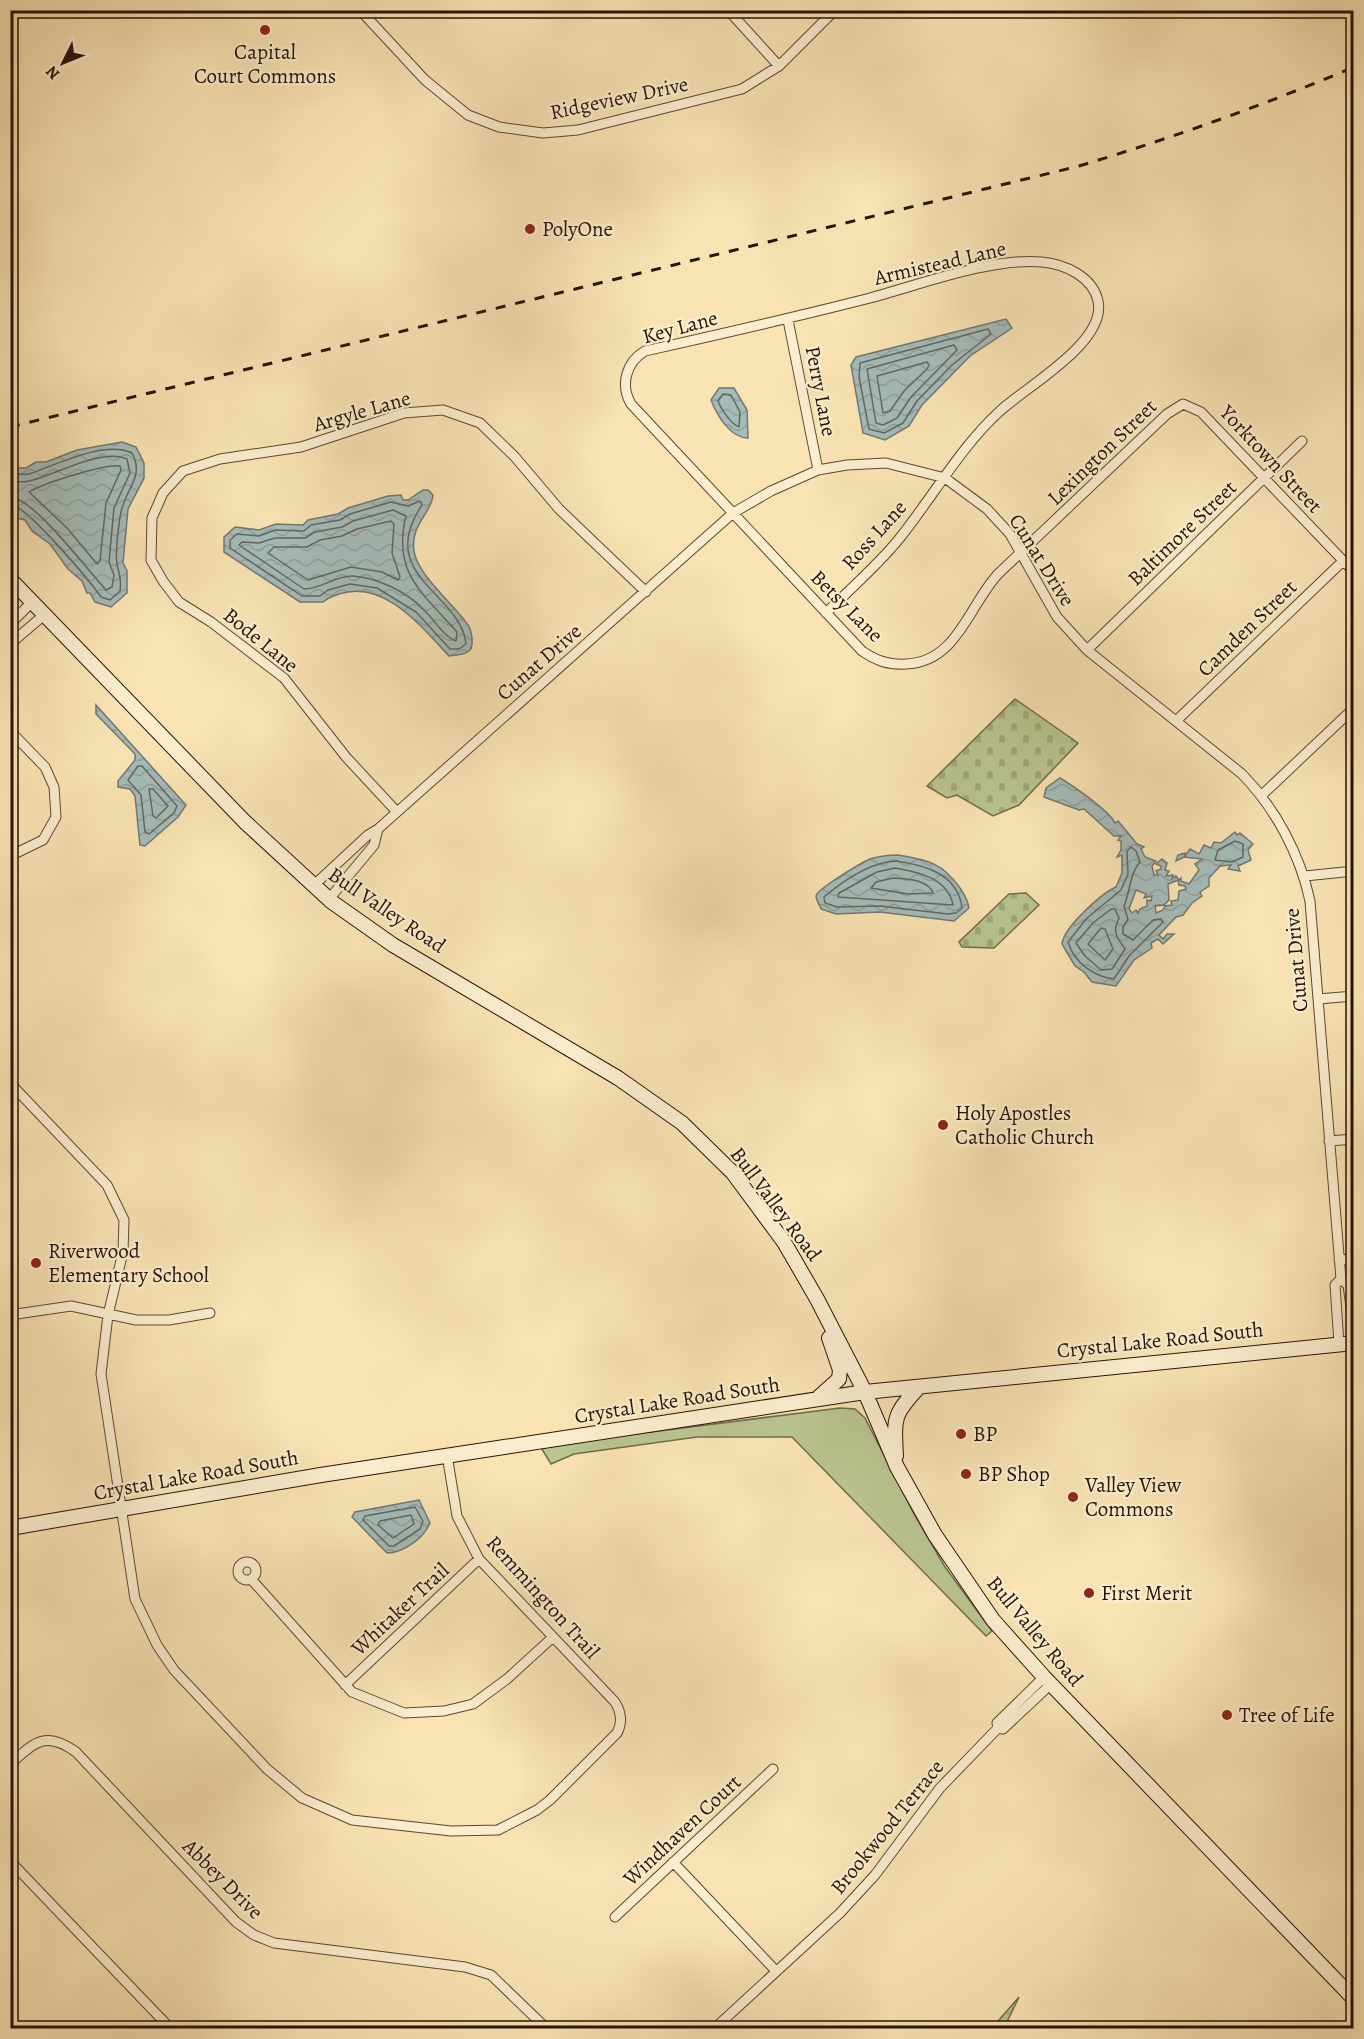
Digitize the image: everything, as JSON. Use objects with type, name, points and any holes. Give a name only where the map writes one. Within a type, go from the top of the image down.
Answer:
[{"type":"street","name":"Ridgeview Drive","points":[[360,10],[445,98],[468,115],[499,127],[543,133],[578,130],[742,89],[779,66],[835,10]]},
{"type":"street","points":[[728,10],[779,66]]},
{"type":"street","name":"Armistead Lane","points":[[788,320],[969,271],[1019,262],[1054,264],[1076,272],[1085,280],[1098,299],[1099,308],[1098,318],[1087,339],[987,423],[945,478]]},
{"type":"street","name":"Perry Lane","points":[[788,320],[818,470]]},
{"type":"street","name":"Key Lane","points":[[733,513],[631,404],[625,394],[625,381],[634,360],[645,351],[788,320]]},
{"type":"street","name":"Yorktown Street","points":[[1183,404],[1201,412],[1353,572]]},
{"type":"street","name":"Lexington Street","points":[[1021,554],[1167,414],[1183,404]]},
{"type":"street","name":"Argyle Lane","points":[[152,518],[163,493],[183,471],[220,459],[301,447],[404,413],[443,410],[480,423],[515,457],[559,509],[646,592]]},
{"type":"street","name":"Baltimore Street","points":[[1087,650],[1302,441]]},
{"type":"street","name":"Cunat Drive","points":[[313,886],[733,513],[771,491],[818,470],[847,465],[886,463],[930,472],[945,478],[987,509],[1010,534],[1057,617],[1087,650],[1242,774],[1262,795],[1305,876],[1310,901],[1341,1279],[1348,1285],[1353,1330]]},
{"type":"street","name":"Ross Lane","points":[[826,613],[897,541],[945,478]]},
{"type":"street","name":"Betsy Lane","points":[[733,513],[862,651],[877,661],[892,664],[915,664],[935,657],[952,643],[982,592],[1021,554]]},
{"type":"street","name":"Bode Lane","points":[[152,518],[151,560],[178,602],[211,622],[284,678],[346,757],[397,812]]},
{"type":"street","name":"Camden Street","points":[[1176,721],[1343,561]]},
{"type":"street","name":"Bull Valley Road","points":[[10,579],[245,822],[313,886],[393,945],[618,1078],[682,1123],[733,1173],[784,1242],[817,1299],[865,1392],[897,1467],[935,1535],[983,1606],[1047,1681],[1353,1999]]},
{"type":"street","points":[[10,624],[32,602]]},
{"type":"street","points":[[10,644],[44,615]]},
{"type":"street","points":[[1262,795],[1353,708]]},
{"type":"street","points":[[10,730],[45,767],[54,787],[56,818],[43,840],[10,856]]},
{"type":"street","name":"Cunat Drive","points":[[329,899],[374,845],[378,829]]},
{"type":"street","points":[[1305,876],[1353,872]]},
{"type":"street","points":[[1318,999],[1353,996]]},
{"type":"street","points":[[10,1083],[107,1185],[124,1220],[123,1252],[108,1315],[101,1374],[123,1510]]},
{"type":"street","points":[[1329,1141],[1353,1139]]},
{"type":"street","points":[[1339,1260],[1353,1259]]},
{"type":"street","name":"Cunat Drive","points":[[1341,1279],[1335,1285],[1346,1343]]},
{"type":"street","points":[[814,1400],[836,1384],[840,1370],[817,1299]]},
{"type":"street","points":[[10,1315],[71,1306],[136,1320],[169,1320],[210,1313]]},
{"type":"street","name":"Crystal Lake Road South","points":[[10,1528],[447,1455],[865,1392],[1346,1343]]},
{"type":"street","points":[[897,1467],[894,1420],[900,1408],[920,1386]]},
{"type":"street","name":"Remmington Trail","points":[[123,1510],[135,1599],[157,1645],[174,1670],[267,1769],[302,1798],[352,1820],[451,1831],[498,1830],[537,1810],[550,1800],[617,1733],[621,1718],[615,1702],[479,1559],[457,1516],[447,1455]]},
{"type":"street","name":"Whitaker Trail","points":[[345,1685],[479,1559]]},
{"type":"street","points":[[251,1580],[352,1692],[404,1713],[444,1711],[473,1704],[507,1679],[553,1637]]},
{"type":"street","name":"Brookwood Terrace","points":[[716,2028],[840,1913],[875,1875],[940,1788],[998,1728],[997,1723],[1047,1681]]},
{"type":"street","name":"Abbey Drive","points":[[10,1764],[31,1745],[46,1739],[62,1742],[76,1752],[236,1922],[254,1935],[274,1943],[465,1966],[491,1975],[540,2027]]},
{"type":"street","name":"Windhaven Court","points":[[615,1917],[773,1769]]},
{"type":"street","points":[[10,1861],[170,2028]]},
{"type":"street","points":[[673,1862],[776,1971]]},
{"type":"green space","points":[[1015,699],[1078,743],[1019,805],[993,816],[957,795],[947,798],[927,786]]},
{"type":"green space","points":[[1026,893],[1039,905],[994,948],[962,947],[959,942],[1009,894]]},
{"type":"green space","points":[[840,1408],[855,1409],[865,1418],[914,1514],[945,1567],[992,1631],[986,1636],[792,1437],[697,1437],[574,1454],[551,1464],[540,1446]]},
{"type":"green space","points":[[1019,1997],[1004,2028],[992,2028]]},
{"type":"water","points":[[1006,319],[1012,328],[970,356],[922,405],[909,426],[885,440],[863,433],[851,365],[856,357]]},
{"type":"water","points":[[719,388],[734,388],[747,410],[748,438],[741,437],[730,430],[717,412],[711,400]]},
{"type":"water","points":[[122,442],[136,447],[144,463],[144,478],[128,509],[123,563],[127,571],[127,593],[111,607],[95,602],[90,593],[87,593],[82,581],[68,569],[50,544],[32,531],[25,520],[16,518],[11,508],[11,468],[26,468],[36,462],[46,462],[77,450]]},
{"type":"water","points":[[423,490],[428,490],[433,495],[429,508],[415,533],[414,551],[429,580],[469,627],[472,645],[471,649],[464,654],[449,656],[414,619],[386,599],[371,593],[355,591],[339,594],[323,602],[300,602],[224,552],[224,537],[235,527],[259,530],[276,524],[303,525],[308,520],[338,514],[348,508],[388,496],[401,495],[403,500],[408,500]]},
{"type":"water","points":[[96,705],[186,805],[178,817],[145,846],[140,845],[135,796],[130,789],[118,787],[118,781],[135,760],[135,754],[96,714]]},
{"type":"water","points":[[1060,778],[1098,805],[1115,823],[1118,821],[1137,844],[1144,847],[1141,849],[1145,857],[1156,861],[1152,866],[1154,875],[1158,875],[1156,871],[1161,869],[1161,866],[1156,864],[1162,859],[1167,863],[1165,870],[1169,871],[1166,876],[1173,875],[1172,878],[1176,876],[1179,880],[1181,878],[1181,881],[1189,884],[1199,870],[1195,864],[1202,859],[1184,857],[1176,861],[1178,855],[1185,853],[1185,856],[1190,849],[1199,854],[1204,845],[1211,848],[1214,842],[1221,843],[1235,832],[1237,835],[1240,833],[1253,844],[1248,850],[1251,860],[1238,866],[1240,871],[1228,869],[1231,865],[1220,866],[1209,878],[1209,886],[1200,892],[1202,896],[1192,903],[1183,915],[1176,917],[1159,935],[1163,939],[1167,934],[1174,934],[1163,944],[1158,939],[1151,943],[1152,948],[1134,960],[1116,986],[1092,982],[1075,966],[1062,944],[1064,937],[1077,919],[1094,902],[1116,887],[1122,873],[1122,855],[1117,857],[1121,850],[1121,841],[1118,840],[1121,836],[1114,836],[1084,809],[1079,810],[1044,797],[1046,788]],"holes":[[[1178,880],[1179,885],[1185,886],[1186,889],[1179,891],[1178,900],[1171,901],[1172,905],[1165,906],[1163,910],[1156,913],[1155,906],[1164,905],[1169,900],[1168,884]],[[1136,890],[1146,894],[1144,898],[1152,896],[1151,901],[1147,900],[1147,906],[1140,909],[1138,913],[1136,910],[1132,913],[1129,909]]]},
{"type":"water","points":[[898,855],[927,861],[948,873],[960,888],[969,908],[954,921],[880,912],[836,914],[821,909],[816,896],[831,882],[870,859]]},
{"type":"water","points":[[419,1500],[430,1523],[427,1529],[418,1539],[393,1552],[387,1553],[352,1517],[355,1512]]},
{"type":"railway","points":[[10,427],[1079,166],[1218,120],[1354,67]]},
{"type":"place","name":"Capital Court Commons","points":[[265,30]]},
{"type":"place","name":"PolyOne","points":[[530,229]]},
{"type":"place","name":"Holy Apostles Catholic Church","points":[[943,1125]]},
{"type":"place","name":"Riverwood Elementary School","points":[[36,1263]]},
{"type":"place","name":"BP","points":[[961,1434]]},
{"type":"place","name":"BP Shop","points":[[966,1474]]},
{"type":"place","name":"Valley View Commons","points":[[1073,1497]]},
{"type":"place","name":"First Merit","points":[[1089,1593]]},
{"type":"place","name":"Tree of Life","points":[[1227,1715]]}]
